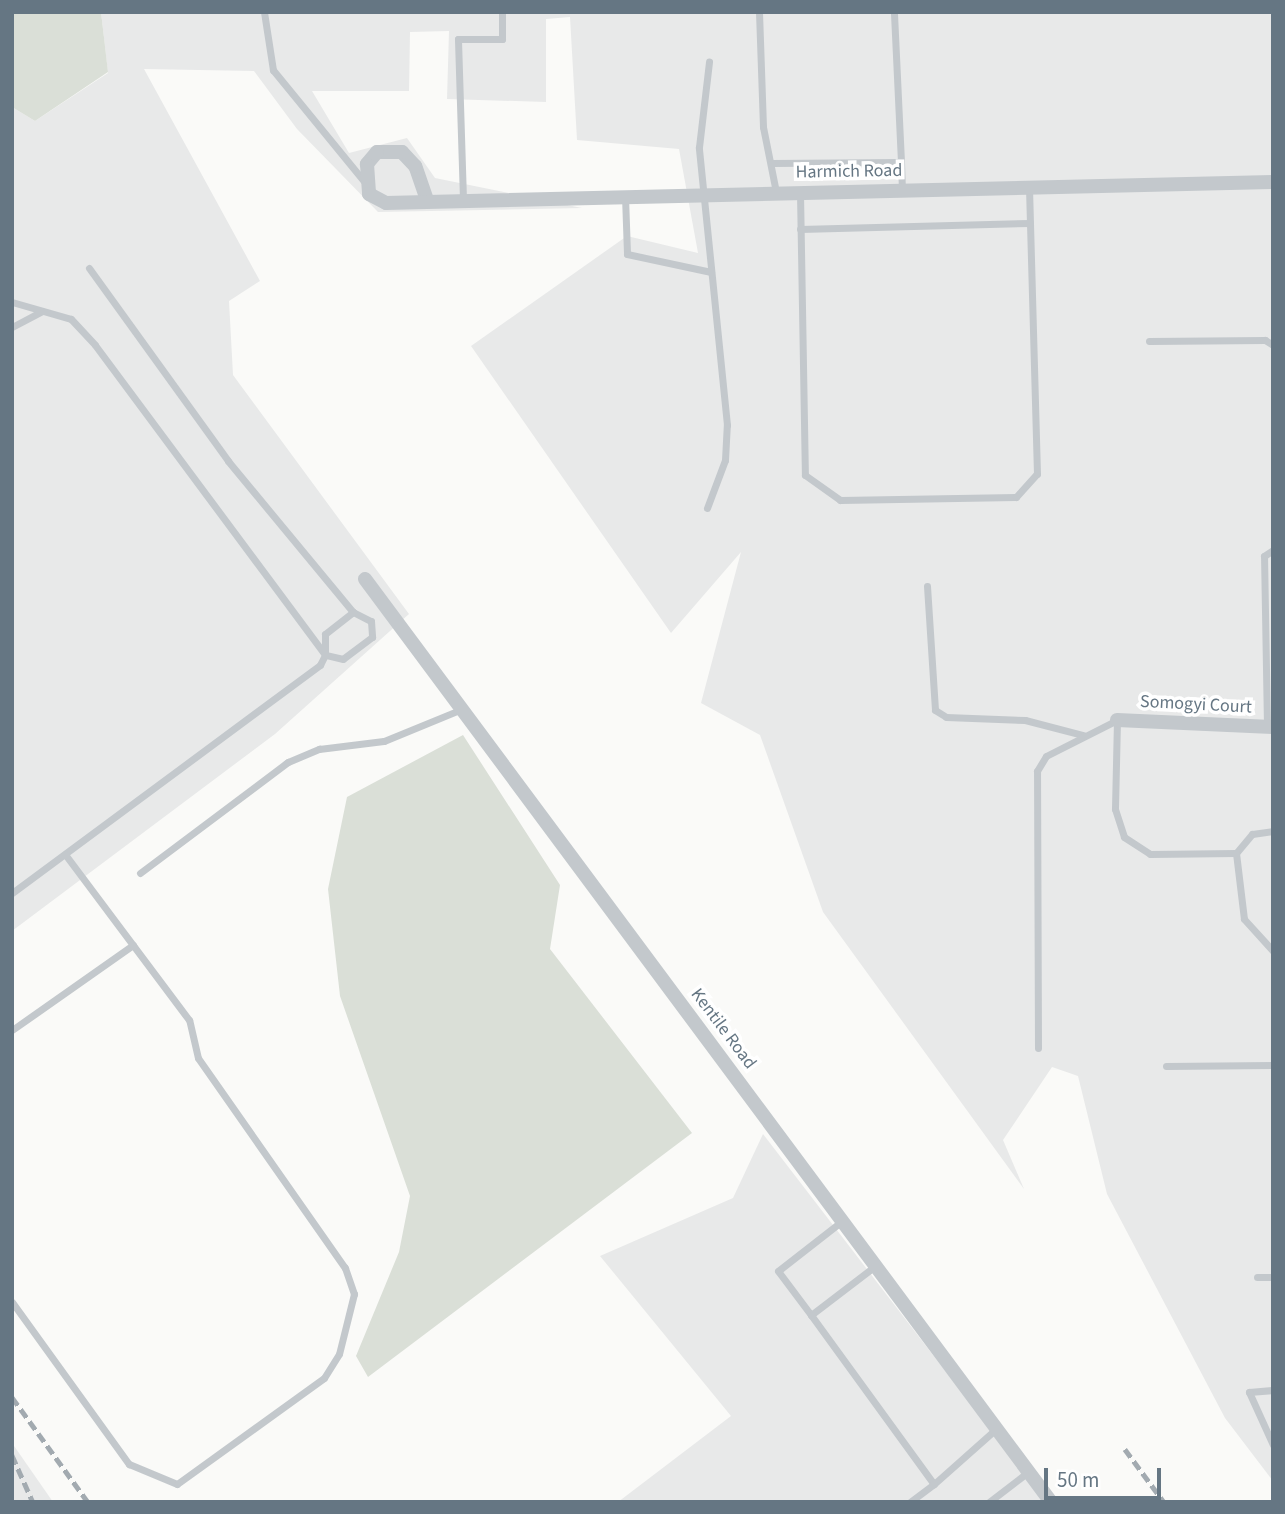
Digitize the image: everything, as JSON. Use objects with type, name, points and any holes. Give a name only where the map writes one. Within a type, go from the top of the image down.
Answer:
[{"type":"street","points":[[364,181],[377,152],[402,152],[415,166],[427,200]]},
{"type":"street","name":"Harmich Road","points":[[364,181],[369,194],[386,203],[464,199],[1273,182]]},
{"type":"street","name":"Kentile Road","points":[[365,579],[1051,1502]]},
{"type":"street","name":"Somogyi Court","points":[[1117,720],[1270,727]]},
{"type":"lane","points":[[264,12],[273,70],[364,181]]},
{"type":"lane","points":[[464,199],[458,39],[502,39],[502,12]]},
{"type":"lane","points":[[759,12],[762,127],[772,163],[776,192]]},
{"type":"lane","points":[[894,12],[902,190]]},
{"type":"lane","points":[[707,508],[725,460],[727,425],[699,147],[709,62]]},
{"type":"lane","points":[[772,163],[901,162]]},
{"type":"lane","points":[[800,193],[805,475],[840,500],[1016,497],[1037,474],[1029,187]]},
{"type":"lane","points":[[625,196],[626,254],[711,272]]},
{"type":"lane","points":[[800,229],[1030,223]]},
{"type":"lane","points":[[89,268],[228,461],[353,612],[371,621]]},
{"type":"lane","points":[[12,302],[71,319],[95,345],[325,655],[343,659],[372,637],[371,621]]},
{"type":"lane","points":[[12,327],[43,311]]},
{"type":"lane","points":[[1149,341],[1265,340],[1273,345]]},
{"type":"lane","points":[[1270,727],[1264,556],[1273,550]]},
{"type":"lane","points":[[927,586],[935,710],[946,717],[1025,720],[1083,735]]},
{"type":"lane","points":[[371,621],[388,609]]},
{"type":"lane","points":[[12,893],[320,665],[325,655],[325,634],[353,612]]},
{"type":"lane","points":[[140,873],[288,762],[318,748],[384,741],[462,709]]},
{"type":"lane","points":[[1038,1048],[1037,771],[1046,757],[1083,735],[1117,720],[1115,810],[1124,837],[1150,854],[1236,853]]},
{"type":"lane","points":[[1273,831],[1252,834],[1236,853],[1244,919],[1273,951]]},
{"type":"lane","points":[[12,1302],[129,1464],[177,1484],[324,1378],[339,1354],[354,1294],[345,1268],[198,1058],[189,1020],[65,854]]},
{"type":"lane","points":[[12,1030],[132,946]]},
{"type":"lane","points":[[1166,1066],[1273,1065]]},
{"type":"lane","points":[[842,1221],[779,1271],[934,1484]]},
{"type":"lane","points":[[811,1315],[875,1266]]},
{"type":"lane","points":[[1257,1278],[1273,1278]]},
{"type":"lane","points":[[1273,1391],[1250,1392],[1273,1445]]},
{"type":"lane","points":[[910,1502],[996,1429]]},
{"type":"lane","points":[[989,1502],[1028,1472]]},
{"type":"shaded area","points":[[12,12],[101,12],[108,72],[35,121],[12,107]]},
{"type":"shaded area","points":[[101,12],[1273,12],[1273,1481],[1225,1418],[1107,1194],[1078,1076],[1052,1067],[1003,1140],[1024,1189],[823,912],[760,735],[701,703],[741,552],[671,633],[471,346],[627,236],[698,253],[679,149],[577,140],[570,17],[546,19],[546,102],[447,99],[449,31],[410,32],[409,91],[312,91],[349,153],[407,138],[435,178],[582,208],[378,212],[297,129],[254,71],[144,69],[260,281],[229,301],[233,375],[409,614],[275,734],[12,931],[12,107],[35,121],[108,73]]},
{"type":"shaded area","points":[[463,735],[560,885],[550,949],[692,1133],[368,1377],[356,1356],[399,1252],[410,1196],[340,996],[328,889],[347,797]]},
{"type":"shaded area","points":[[763,1134],[1046,1502],[618,1502],[731,1416],[600,1256],[733,1198]]},
{"type":"shaded area","points":[[12,1443],[53,1502],[12,1502]]},
{"type":"railway","points":[[12,1397],[88,1502]]},
{"type":"railway","points":[[1125,1449],[1164,1502]]},
{"type":"railway","points":[[12,1455],[33,1502]]}]
